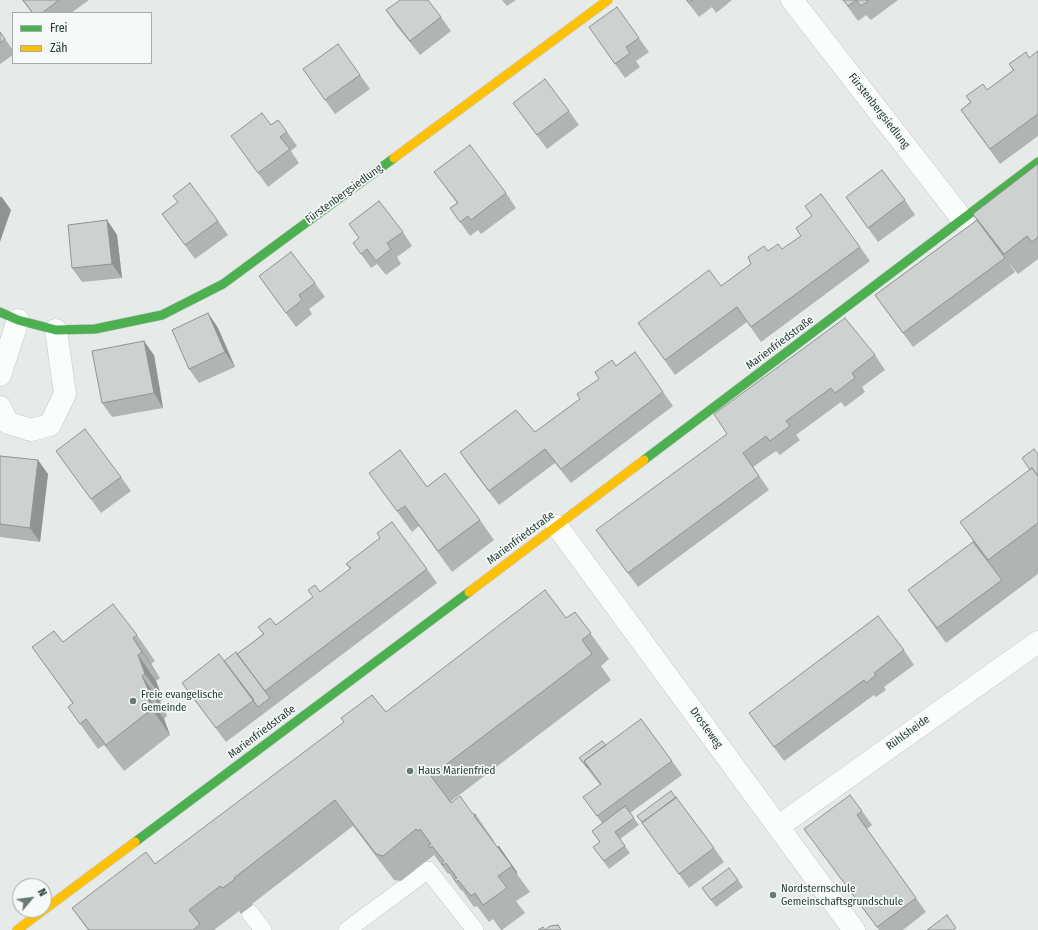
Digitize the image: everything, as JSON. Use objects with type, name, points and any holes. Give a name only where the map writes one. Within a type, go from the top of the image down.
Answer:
[{"type":"street","name":"Fürstenbergsiedlung","points":[[0,375],[9,316],[56,330],[95,329],[162,315],[223,284],[608,0]]},
{"type":"street","name":"Fürstenbergsiedlung","points":[[795,1],[963,220]]},
{"type":"street","name":"Marienfriedstraße","points":[[17,930],[557,526],[1038,162]]},
{"type":"street","points":[[0,407],[8,423],[31,430],[50,425],[65,394],[56,330]]},
{"type":"street","name":"Drosteweg","points":[[557,526],[854,930]]},
{"type":"street","name":"Rühlsheide","points":[[779,826],[1038,642]]},
{"type":"lane","points":[[347,930],[428,870],[475,930]]},
{"type":"lane","points":[[250,913],[263,930]]},
{"type":"building","points":[[23,0],[59,0],[43,12],[32,12]]},
{"type":"building","points":[[400,0],[428,0],[441,17],[410,41],[386,10]]},
{"type":"building","points":[[843,0],[856,0],[848,6]]},
{"type":"building","points":[[856,0],[869,0],[861,6]]},
{"type":"building","points":[[617,7],[639,38],[626,47],[630,53],[615,64],[589,27]]},
{"type":"building","points":[[0,32],[5,39],[0,43]]},
{"type":"building","points":[[338,44],[360,75],[325,100],[303,69]]},
{"type":"building","points":[[1038,51],[1038,114],[990,149],[961,110],[971,102],[966,96],[983,84],[987,90],[1014,70],[1009,64],[1026,52],[1029,58]]},
{"type":"building","points":[[545,79],[569,111],[537,135],[513,103]]},
{"type":"building","points":[[262,113],[271,125],[278,120],[287,132],[280,137],[290,149],[258,173],[231,136]]},
{"type":"building","points":[[470,145],[506,193],[471,220],[468,216],[460,222],[450,208],[458,203],[434,172]]},
{"type":"building","points":[[1038,164],[1038,237],[1032,242],[1027,236],[1004,254],[973,214]]},
{"type":"building","points":[[882,170],[905,200],[868,228],[846,197]]},
{"type":"building","points":[[190,183],[218,221],[185,245],[162,214],[178,202],[173,196]]},
{"type":"building","points":[[821,194],[860,247],[751,327],[737,307],[665,360],[638,323],[709,270],[721,286],[751,264],[748,257],[764,246],[768,251],[778,244],[782,249],[801,236],[796,228],[812,216],[805,206]]},
{"type":"building","points":[[379,201],[403,232],[387,243],[391,249],[376,261],[367,249],[361,254],[353,243],[359,238],[349,224]]},
{"type":"building","points":[[107,220],[112,264],[72,268],[68,225]]},
{"type":"building","points":[[977,220],[1005,258],[903,333],[875,295]]},
{"type":"building","points":[[291,252],[315,283],[299,295],[302,300],[286,313],[259,276]]},
{"type":"building","points":[[208,313],[225,352],[189,369],[172,330]]},
{"type":"building","points":[[845,318],[875,355],[852,373],[855,378],[835,393],[831,388],[786,421],[790,426],[770,441],[766,436],[743,453],[759,476],[628,573],[596,530],[727,434],[714,414]]},
{"type":"building","points":[[144,341],[154,393],[102,403],[92,351]]},
{"type":"building","points":[[635,352],[663,392],[561,469],[545,449],[489,491],[460,452],[516,410],[535,432],[580,399],[577,394],[599,379],[595,372],[612,360],[616,366]]},
{"type":"building","points":[[85,429],[121,477],[91,499],[56,451]]},
{"type":"building","points":[[1034,449],[1038,454],[1038,476],[1032,468],[1030,470],[1022,458]]},
{"type":"building","points":[[400,450],[427,487],[445,473],[480,520],[438,551],[405,506],[397,511],[369,473]]},
{"type":"building","points":[[0,456],[38,460],[30,528],[0,524]]},
{"type":"building","points":[[1032,468],[1038,476],[1038,523],[988,560],[960,522]]},
{"type":"building","points":[[392,522],[427,569],[265,691],[237,654],[264,634],[258,627],[270,618],[276,625],[313,597],[308,590],[315,585],[320,592],[351,568],[346,564],[380,538],[377,533]]},
{"type":"building","points":[[973,542],[1002,580],[937,628],[908,590]]},
{"type":"building","name":"Haus Marienfried","points":[[545,590],[566,618],[575,612],[591,633],[582,640],[592,654],[431,776],[451,803],[460,796],[472,813],[476,815],[474,816],[498,848],[499,846],[499,849],[512,866],[498,876],[507,888],[483,905],[475,893],[471,896],[458,880],[456,882],[454,879],[457,878],[446,863],[443,865],[442,863],[444,861],[432,846],[430,848],[428,846],[431,844],[420,829],[418,831],[416,829],[383,856],[376,854],[335,800],[234,878],[235,879],[223,888],[220,886],[189,910],[200,924],[193,930],[89,930],[72,908],[146,852],[155,864],[344,722],[341,718],[372,695],[386,712]]},
{"type":"building","points":[[113,604],[137,635],[133,638],[142,652],[138,655],[145,674],[142,676],[149,691],[146,694],[152,709],[106,745],[86,719],[80,724],[68,707],[73,703],[32,647],[54,631],[63,642]]},
{"type":"building","points":[[878,616],[904,650],[874,673],[876,675],[866,683],[864,680],[774,747],[749,713]]},
{"type":"building","points":[[236,652],[270,698],[258,707],[224,661]]},
{"type":"building","points":[[219,654],[254,700],[216,728],[182,683]]},
{"type":"building","points":[[641,719],[672,761],[597,816],[583,797],[601,784],[584,761]]},
{"type":"building","points":[[602,741],[606,745],[584,761],[588,768],[579,758]]},
{"type":"building","points":[[671,791],[676,798],[642,822],[637,816]]},
{"type":"building","points":[[850,795],[862,811],[857,815],[916,898],[877,927],[804,829]]},
{"type":"building","points":[[676,797],[714,848],[679,874],[642,823]]},
{"type":"building","points":[[625,806],[634,818],[615,832],[625,846],[604,861],[593,847],[600,842],[592,831]]},
{"type":"building","points":[[729,868],[738,880],[711,900],[702,888]]},
{"type":"building","points":[[947,915],[956,928],[953,930],[927,930]]},
{"type":"building","points":[[558,925],[561,930],[545,930],[550,926]]},
{"type":"building","points":[[543,927],[545,930],[538,930]]},
{"type":"traffic: fast","points":[[0,312],[18,320],[56,330],[95,329],[162,315],[223,284],[394,158]]},
{"type":"traffic: fast","points":[[644,460],[1038,162]]},
{"type":"traffic: fast","points":[[135,842],[469,592]]},
{"type":"traffic: slow","points":[[394,158],[608,0]]},
{"type":"traffic: slow","points":[[469,592],[644,460]]},
{"type":"traffic: slow","points":[[17,930],[135,842]]},
{"type":"place","name":"Freie evangelische Gemeinde","points":[[133,701]]},
{"type":"place","name":"Haus Marienfried","points":[[410,771]]},
{"type":"place","name":"Nordsternschule Gemeinschaftsgrundschule","points":[[773,895]]}]
